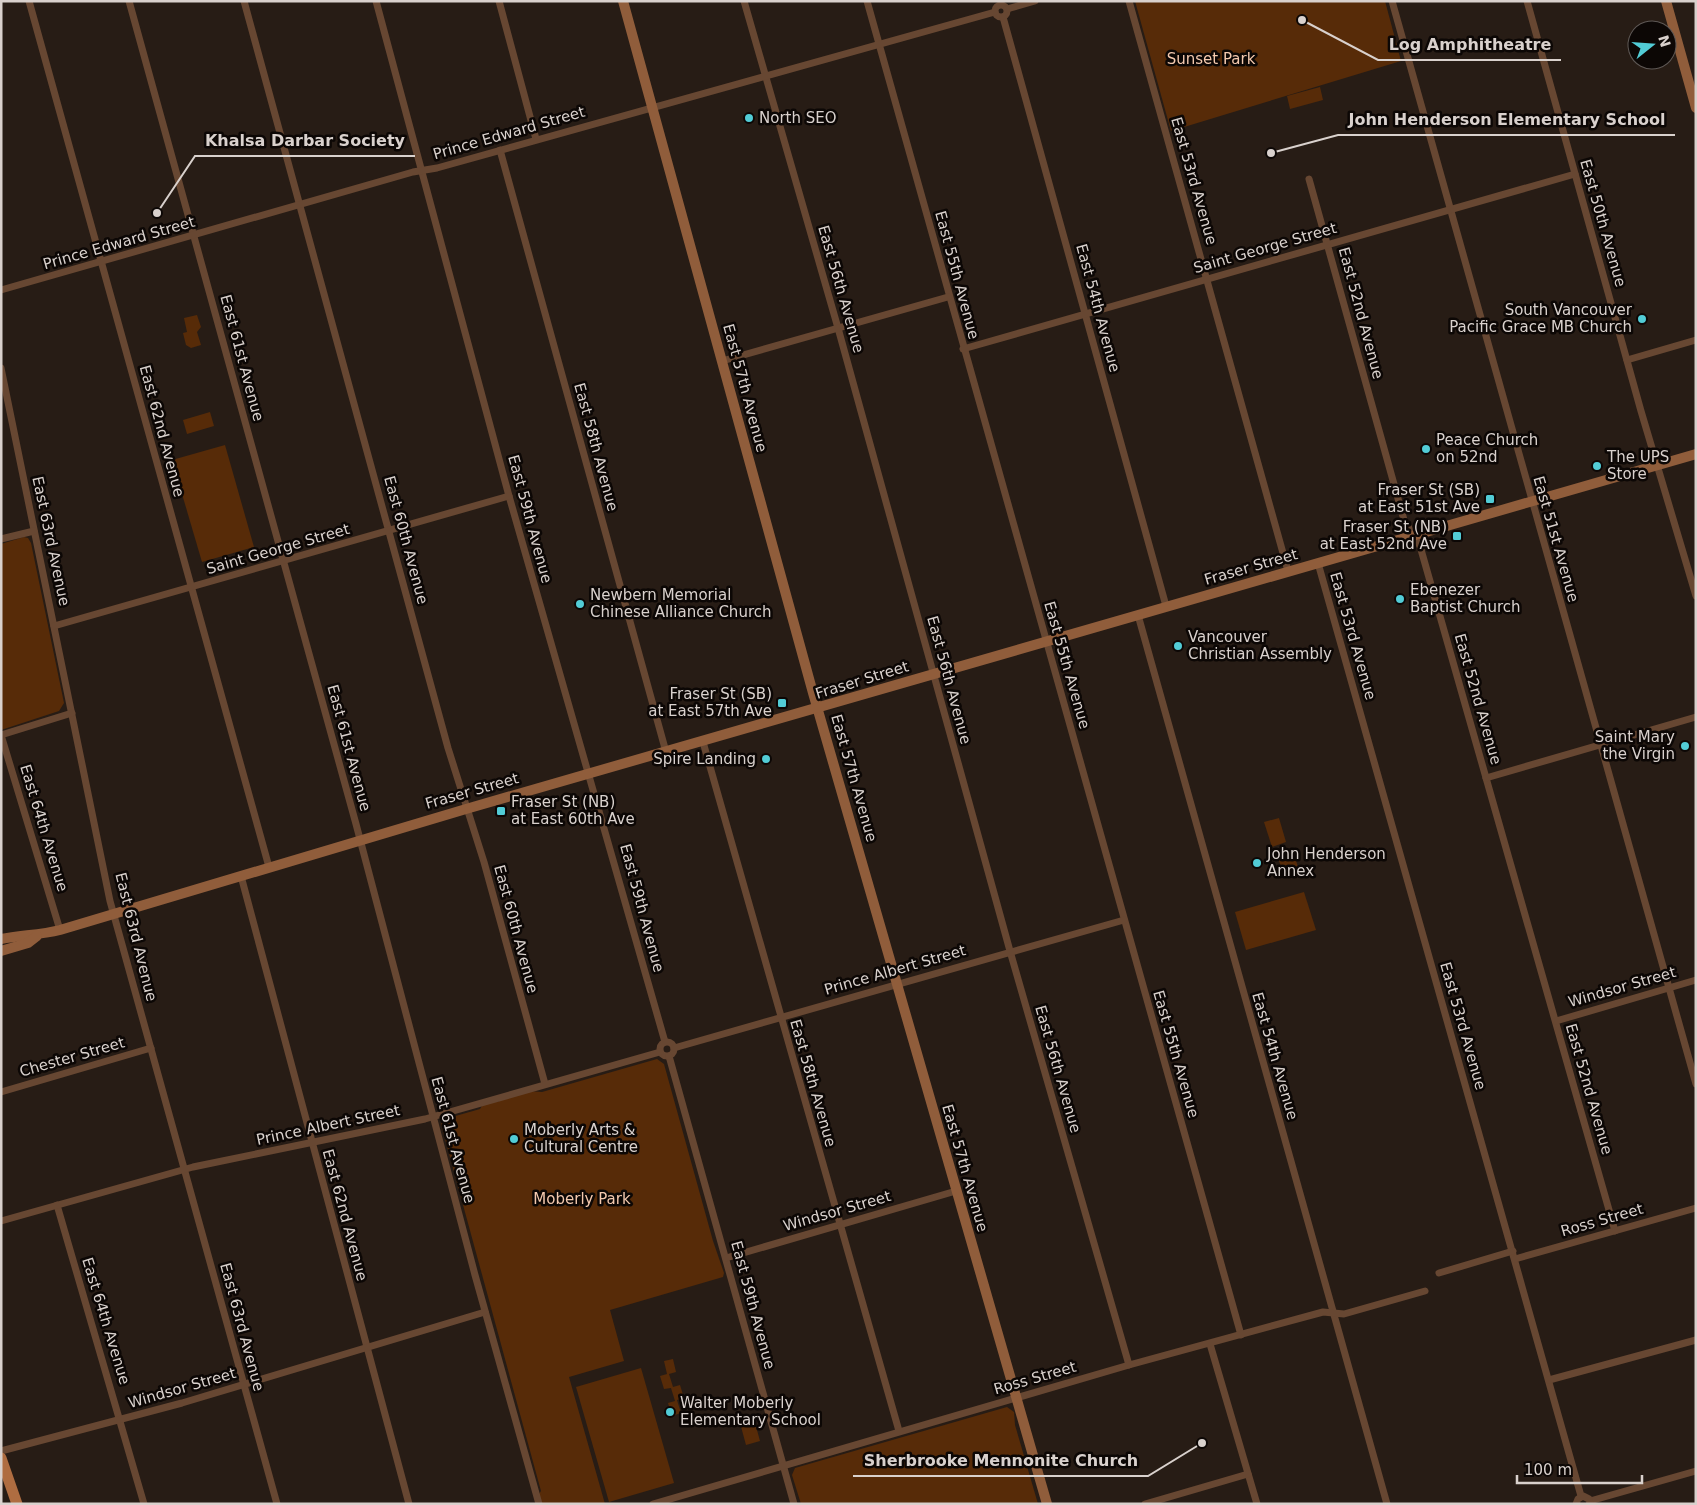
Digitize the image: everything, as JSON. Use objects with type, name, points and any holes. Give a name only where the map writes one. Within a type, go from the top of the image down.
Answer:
[{"type":"main road","points":[[1,1458],[16,1504]]},
{"type":"street","name":"East 62nd Avenue","points":[[29,1],[269,867]]},
{"type":"street","name":"East 61st Avenue","points":[[129,1],[284,562],[538,1504]]},
{"type":"street","name":"East 60th Avenue","points":[[244,1],[466,808],[484,862],[545,1084]]},
{"type":"street","name":"East 59th Avenue","points":[[376,1],[509,496],[665,1042]]},
{"type":"street","points":[[499,1],[536,140]]},
{"type":"street","name":"East 57th Avenue","points":[[623,1],[818,708],[1047,1504]]},
{"type":"street","name":"East 56th Avenue","points":[[744,1],[838,328],[1010,951],[1129,1365]]},
{"type":"street","name":"East 55th Avenue","points":[[867,1],[948,297],[1241,1335]]},
{"type":"street","points":[[1007,9],[1035,1]]},
{"type":"street","name":"East 53rd Avenue","points":[[1129,1],[1288,571]]},
{"type":"street","name":"East 51st Avenue","points":[[1392,1],[1531,502],[1696,1084]]},
{"type":"street","name":"East 50th Avenue","points":[[1527,1],[1627,360],[1696,596]]},
{"type":"street","points":[[1666,1],[1696,108]]},
{"type":"street","points":[[999,3],[1007,9],[1006,15],[1002,17],[995,12],[999,3]]},
{"type":"street","name":"Prince Edward Street","points":[[1,290],[422,170],[878,46],[995,12]]},
{"type":"street","name":"East 54th Avenue","points":[[1002,17],[1166,606]]},
{"type":"street","name":"East 58th Avenue","points":[[500,150],[666,752]]},
{"type":"street","name":"Saint George Street","points":[[963,349],[1575,174]]},
{"type":"street","name":"East 52nd Avenue","points":[[1309,178],[1405,523],[1420,546],[1615,1231]]},
{"type":"street","points":[[722,361],[948,297]]},
{"type":"street","points":[[1627,360],[1696,340]]},
{"type":"street","name":"East 63rd Avenue","points":[[1,368],[114,914],[277,1504]]},
{"type":"street","name":"Fraser Street","points":[[1,952],[28,943],[37,936],[466,808],[703,742],[1166,606],[1696,454]]},
{"type":"street","name":"Saint George Street","points":[[54,626],[390,532],[509,496]]},
{"type":"street","points":[[1,539],[34,531]]},
{"type":"street","name":"East 53rd Avenue","points":[[1318,563],[1581,1496]]},
{"type":"street","name":"East 54th Avenue","points":[[1138,615],[1387,1504]]},
{"type":"street","points":[[1,735],[72,713]]},
{"type":"street","points":[[1486,778],[1696,717]]},
{"type":"street","name":"East 64th Avenue","points":[[1,735],[60,930]]},
{"type":"street","name":"East 58th Avenue","points":[[703,742],[899,1431]]},
{"type":"street","name":"East 62nd Avenue","points":[[241,876],[311,1144],[409,1504]]},
{"type":"street","name":"Prince Albert Street","points":[[674,1048],[897,983],[1124,920]]},
{"type":"street","name":"Fraser Street","points":[[1,939],[25,934],[37,936]]},
{"type":"street","name":"Windsor Street","points":[[1556,1021],[1696,980]]},
{"type":"street","points":[[665,1042],[674,1048],[672,1054],[668,1056],[664,1056],[660,1052],[661,1045],[665,1042]]},
{"type":"street","name":"Chester Street","points":[[1,1092],[151,1048]]},
{"type":"street","name":"Prince Albert Street","points":[[1,1221],[184,1170],[311,1144],[433,1116],[660,1052]]},
{"type":"street","name":"East 59th Avenue","points":[[668,1056],[794,1504]]},
{"type":"street","name":"Windsor Street","points":[[726,1258],[956,1191]]},
{"type":"street","name":"East 64th Avenue","points":[[57,1205],[144,1504]]},
{"type":"street","name":"Ross Street","points":[[1439,1273],[1615,1231],[1696,1208]]},
{"type":"street","name":"Ross Street","points":[[653,1504],[666,1502],[899,1431],[1129,1365],[1323,1312],[1344,1314],[1425,1291]]},
{"type":"street","name":"Windsor Street","points":[[1,1451],[244,1385],[485,1312]]},
{"type":"street","points":[[1549,1380],[1696,1340]]},
{"type":"street","points":[[1210,1344],[1257,1504]]},
{"type":"street","points":[[1576,1504],[1581,1496],[1586,1496],[1590,1502],[1696,1471]]},
{"type":"street","points":[[1145,1504],[1248,1474]]},
{"type":"green space","name":"Sunset Park","points":[[1135,1],[1385,1],[1401,61],[1171,131]]},
{"type":"green space","points":[[1320,87],[1323,100],[1290,109],[1287,96]]},
{"type":"green space","points":[[197,315],[201,327],[197,332],[201,345],[191,348],[186,345],[183,333],[187,332],[184,318]]},
{"type":"green space","points":[[210,412],[214,426],[187,434],[183,420]]},
{"type":"green space","points":[[225,445],[254,547],[202,562],[172,460]]},
{"type":"green space","points":[[24,537],[28,538],[31,543],[64,703],[59,711],[1,730],[1,544]]},
{"type":"green space","points":[[1279,818],[1286,842],[1272,847],[1264,822]]},
{"type":"green space","points":[[1294,853],[1299,871],[1283,875],[1278,857]]},
{"type":"green space","points":[[1304,892],[1316,930],[1246,950],[1235,912]]},
{"type":"green space","name":"Moberly Park","points":[[657,1059],[664,1064],[713,1241],[724,1273],[723,1277],[610,1310],[624,1361],[569,1377],[605,1504],[541,1504],[539,1494],[541,1491],[441,1124],[445,1119],[480,1109],[488,1103],[498,1102],[528,1091],[542,1092]]},
{"type":"green space","points":[[673,1359],[676,1372],[669,1374],[673,1387],[680,1385],[684,1398],[677,1400],[681,1413],[672,1416],[668,1403],[675,1401],[671,1388],[664,1389],[660,1376],[667,1374],[664,1361]]},
{"type":"green space","points":[[641,1368],[674,1483],[609,1502],[576,1387]]},
{"type":"green space","points":[[1007,1407],[1014,1412],[1015,1425],[1038,1504],[801,1504],[792,1475],[795,1468]]},
{"type":"green space","points":[[754,1419],[760,1441],[746,1445],[740,1423]]},
{"type":"place","name":"Log Amphitheatre","points":[[1302,20]]},
{"type":"place","name":"North SEO","points":[[749,118]]},
{"type":"place","name":"John Henderson Elementary School","points":[[1271,153]]},
{"type":"place","name":"Khalsa Darbar Society","points":[[157,213]]},
{"type":"place","name":"South Vancouver Pacific Grace MB Church","points":[[1642,319]]},
{"type":"place","name":"Peace Church on 52nd","points":[[1426,449]]},
{"type":"place","name":"The UPS Store","points":[[1597,466]]},
{"type":"place","name":"Fraser St (SB) at East 51st Ave","points":[[1490,499]]},
{"type":"place","name":"Fraser St (NB) at East 52nd Ave","points":[[1457,536]]},
{"type":"place","name":"Ebenezer Baptist Church","points":[[1400,599]]},
{"type":"place","name":"Newbern Memorial Chinese Alliance Church","points":[[580,604]]},
{"type":"place","name":"Vancouver Christian Assembly","points":[[1178,646]]},
{"type":"place","name":"Fraser St (SB) at East 57th Ave","points":[[782,703]]},
{"type":"place","name":"Saint Mary the Virgin","points":[[1685,746]]},
{"type":"place","name":"Spire Landing","points":[[766,759]]},
{"type":"place","name":"Fraser St (NB) at East 60th Ave","points":[[501,811]]},
{"type":"place","name":"John Henderson Annex","points":[[1257,863]]},
{"type":"place","name":"Moberly Arts & Cultural Centre","points":[[514,1139]]},
{"type":"place","name":"Walter Moberly Elementary School","points":[[670,1412]]},
{"type":"place","name":"Sherbrooke Mennonite Church","points":[[1202,1443]]}]
